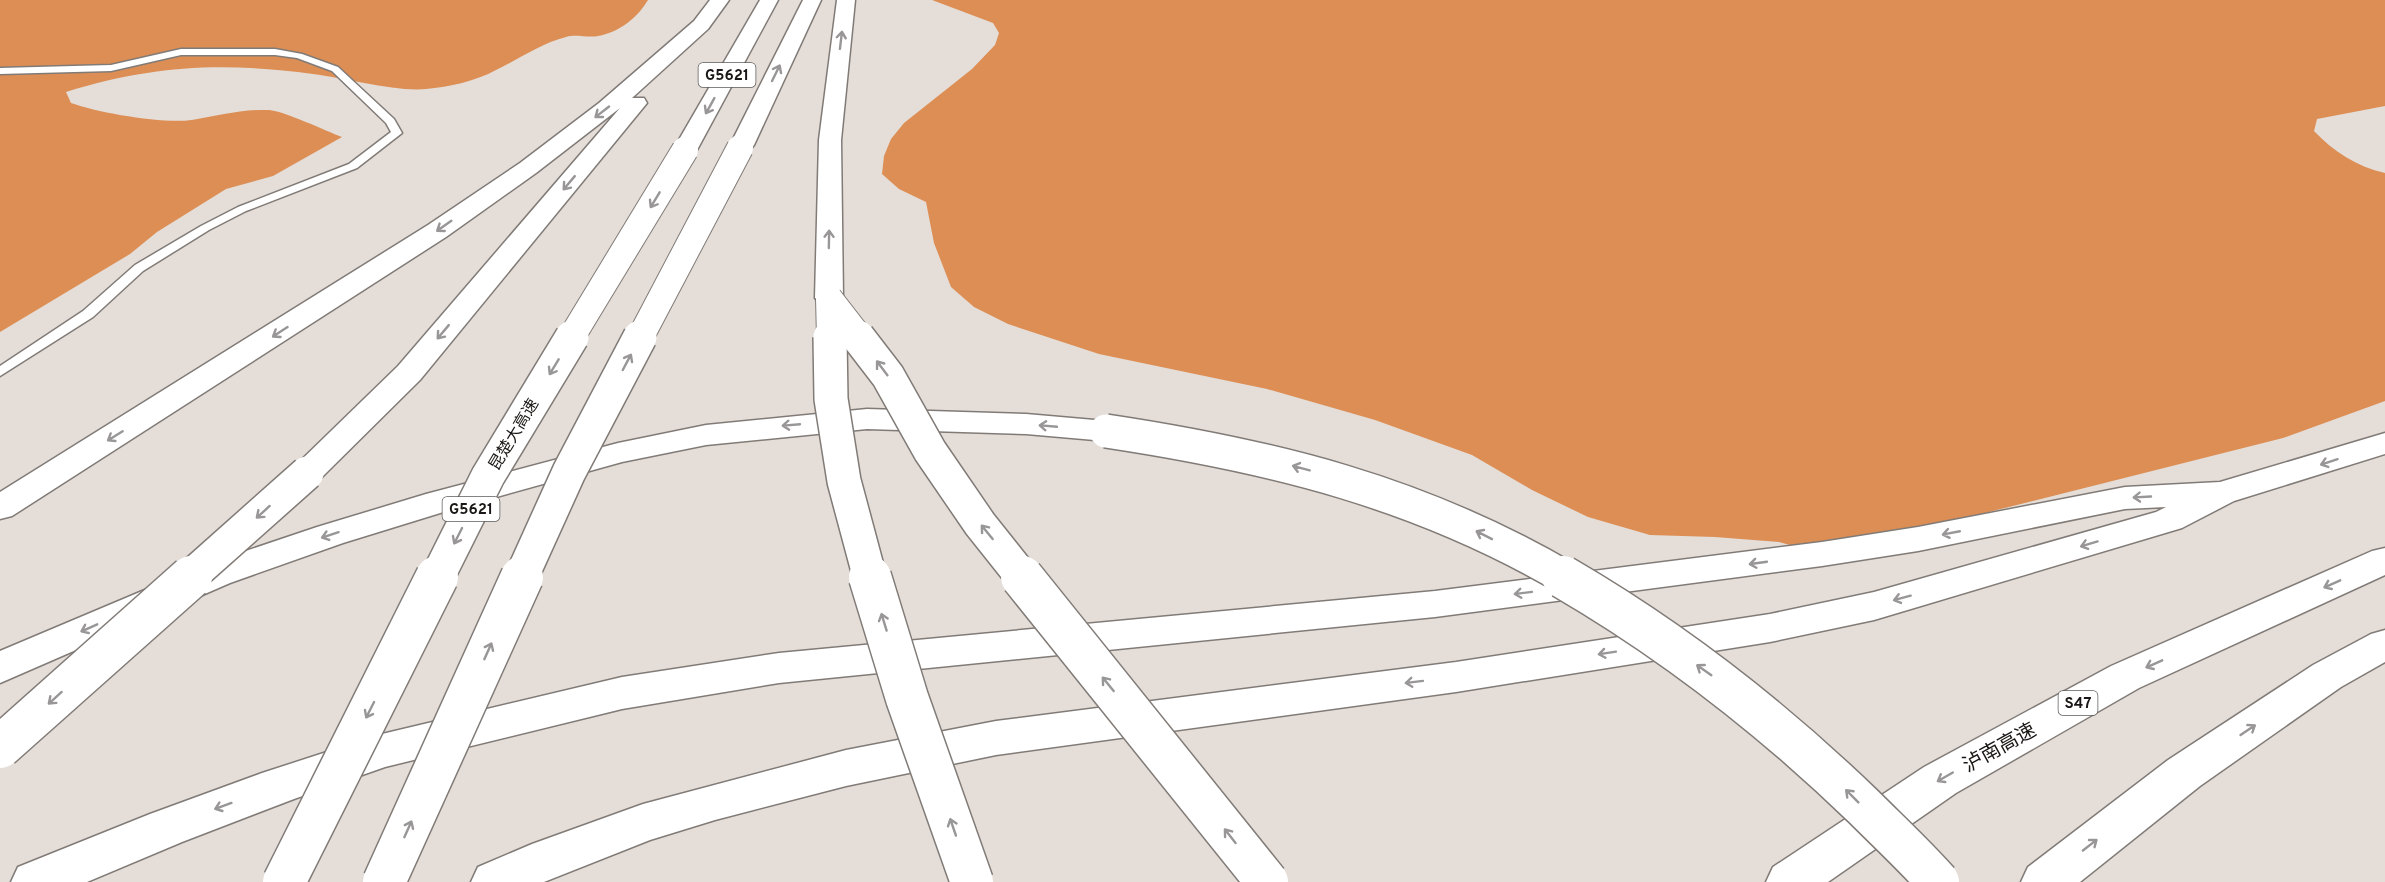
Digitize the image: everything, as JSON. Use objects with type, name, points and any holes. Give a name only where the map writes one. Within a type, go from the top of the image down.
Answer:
[{"type":"highway","points":[[0,747],[307,473],[409,373],[701,26],[720,0]]},
{"type":"highway","name":"昆楚大高速","points":[[284,882],[488,476],[685,150],[769,0]]},
{"type":"highway","name":"G5621","points":[[384,882],[569,472],[742,145],[812,0]]},
{"type":"highway","points":[[846,0],[830,140],[831,399],[844,481],[856,531],[908,698],[972,882]]},
{"type":"highway","points":[[0,508],[446,225],[528,168],[607,108],[701,26]]},
{"type":"highway","points":[[829,298],[888,376],[930,451],[980,524],[1267,882]]},
{"type":"highway","points":[[0,668],[217,574],[386,518],[618,453],[695,437],[782,426],[867,419],[1026,424],[1095,430],[1184,442],[1305,469],[1396,497],[1473,529],[1540,563],[1615,608],[1716,678],[1818,762],[1938,882]]},
{"type":"highway","points":[[495,882],[549,858],[643,823],[846,768],[996,738],[1456,677],[1770,628],[1874,606],[2169,520],[2222,493],[2385,444]]},
{"type":"highway","points":[[35,882],[166,828],[278,786],[382,751],[622,693],[779,668],[1435,604],[1833,553],[1918,539],[2125,498],[2222,493]]},
{"type":"highway","name":"泸南高速","points":[[1790,882],[1940,780],[2125,677],[2385,560]]},
{"type":"highway","points":[[2045,882],[2184,773],[2327,676],[2385,644]]},
{"type":"lane","points":[[0,71],[111,68],[181,52],[275,52],[299,56],[335,69],[390,121],[397,133],[353,165],[242,209],[205,228],[139,268],[88,314],[0,372]]},
{"type":"shaded area","points":[[0,0],[648,0],[639,13],[614,31],[598,36],[570,36],[557,40],[488,74],[444,87],[400,88],[280,70],[218,67],[159,71],[66,92],[71,103],[83,107],[148,119],[180,121],[259,110],[276,111],[342,137],[273,176],[226,189],[157,232],[130,254],[0,332]]},
{"type":"shaded area","points":[[932,0],[2385,0],[2385,106],[2317,119],[2314,131],[2346,157],[2365,167],[2385,173],[2385,401],[2283,438],[1822,554],[1779,542],[1650,535],[1588,517],[1532,490],[1472,455],[1375,420],[1267,389],[1099,354],[1008,324],[974,307],[951,287],[934,243],[926,202],[899,189],[882,174],[884,156],[891,139],[904,123],[972,69],[995,45],[999,33],[993,23]]}]
